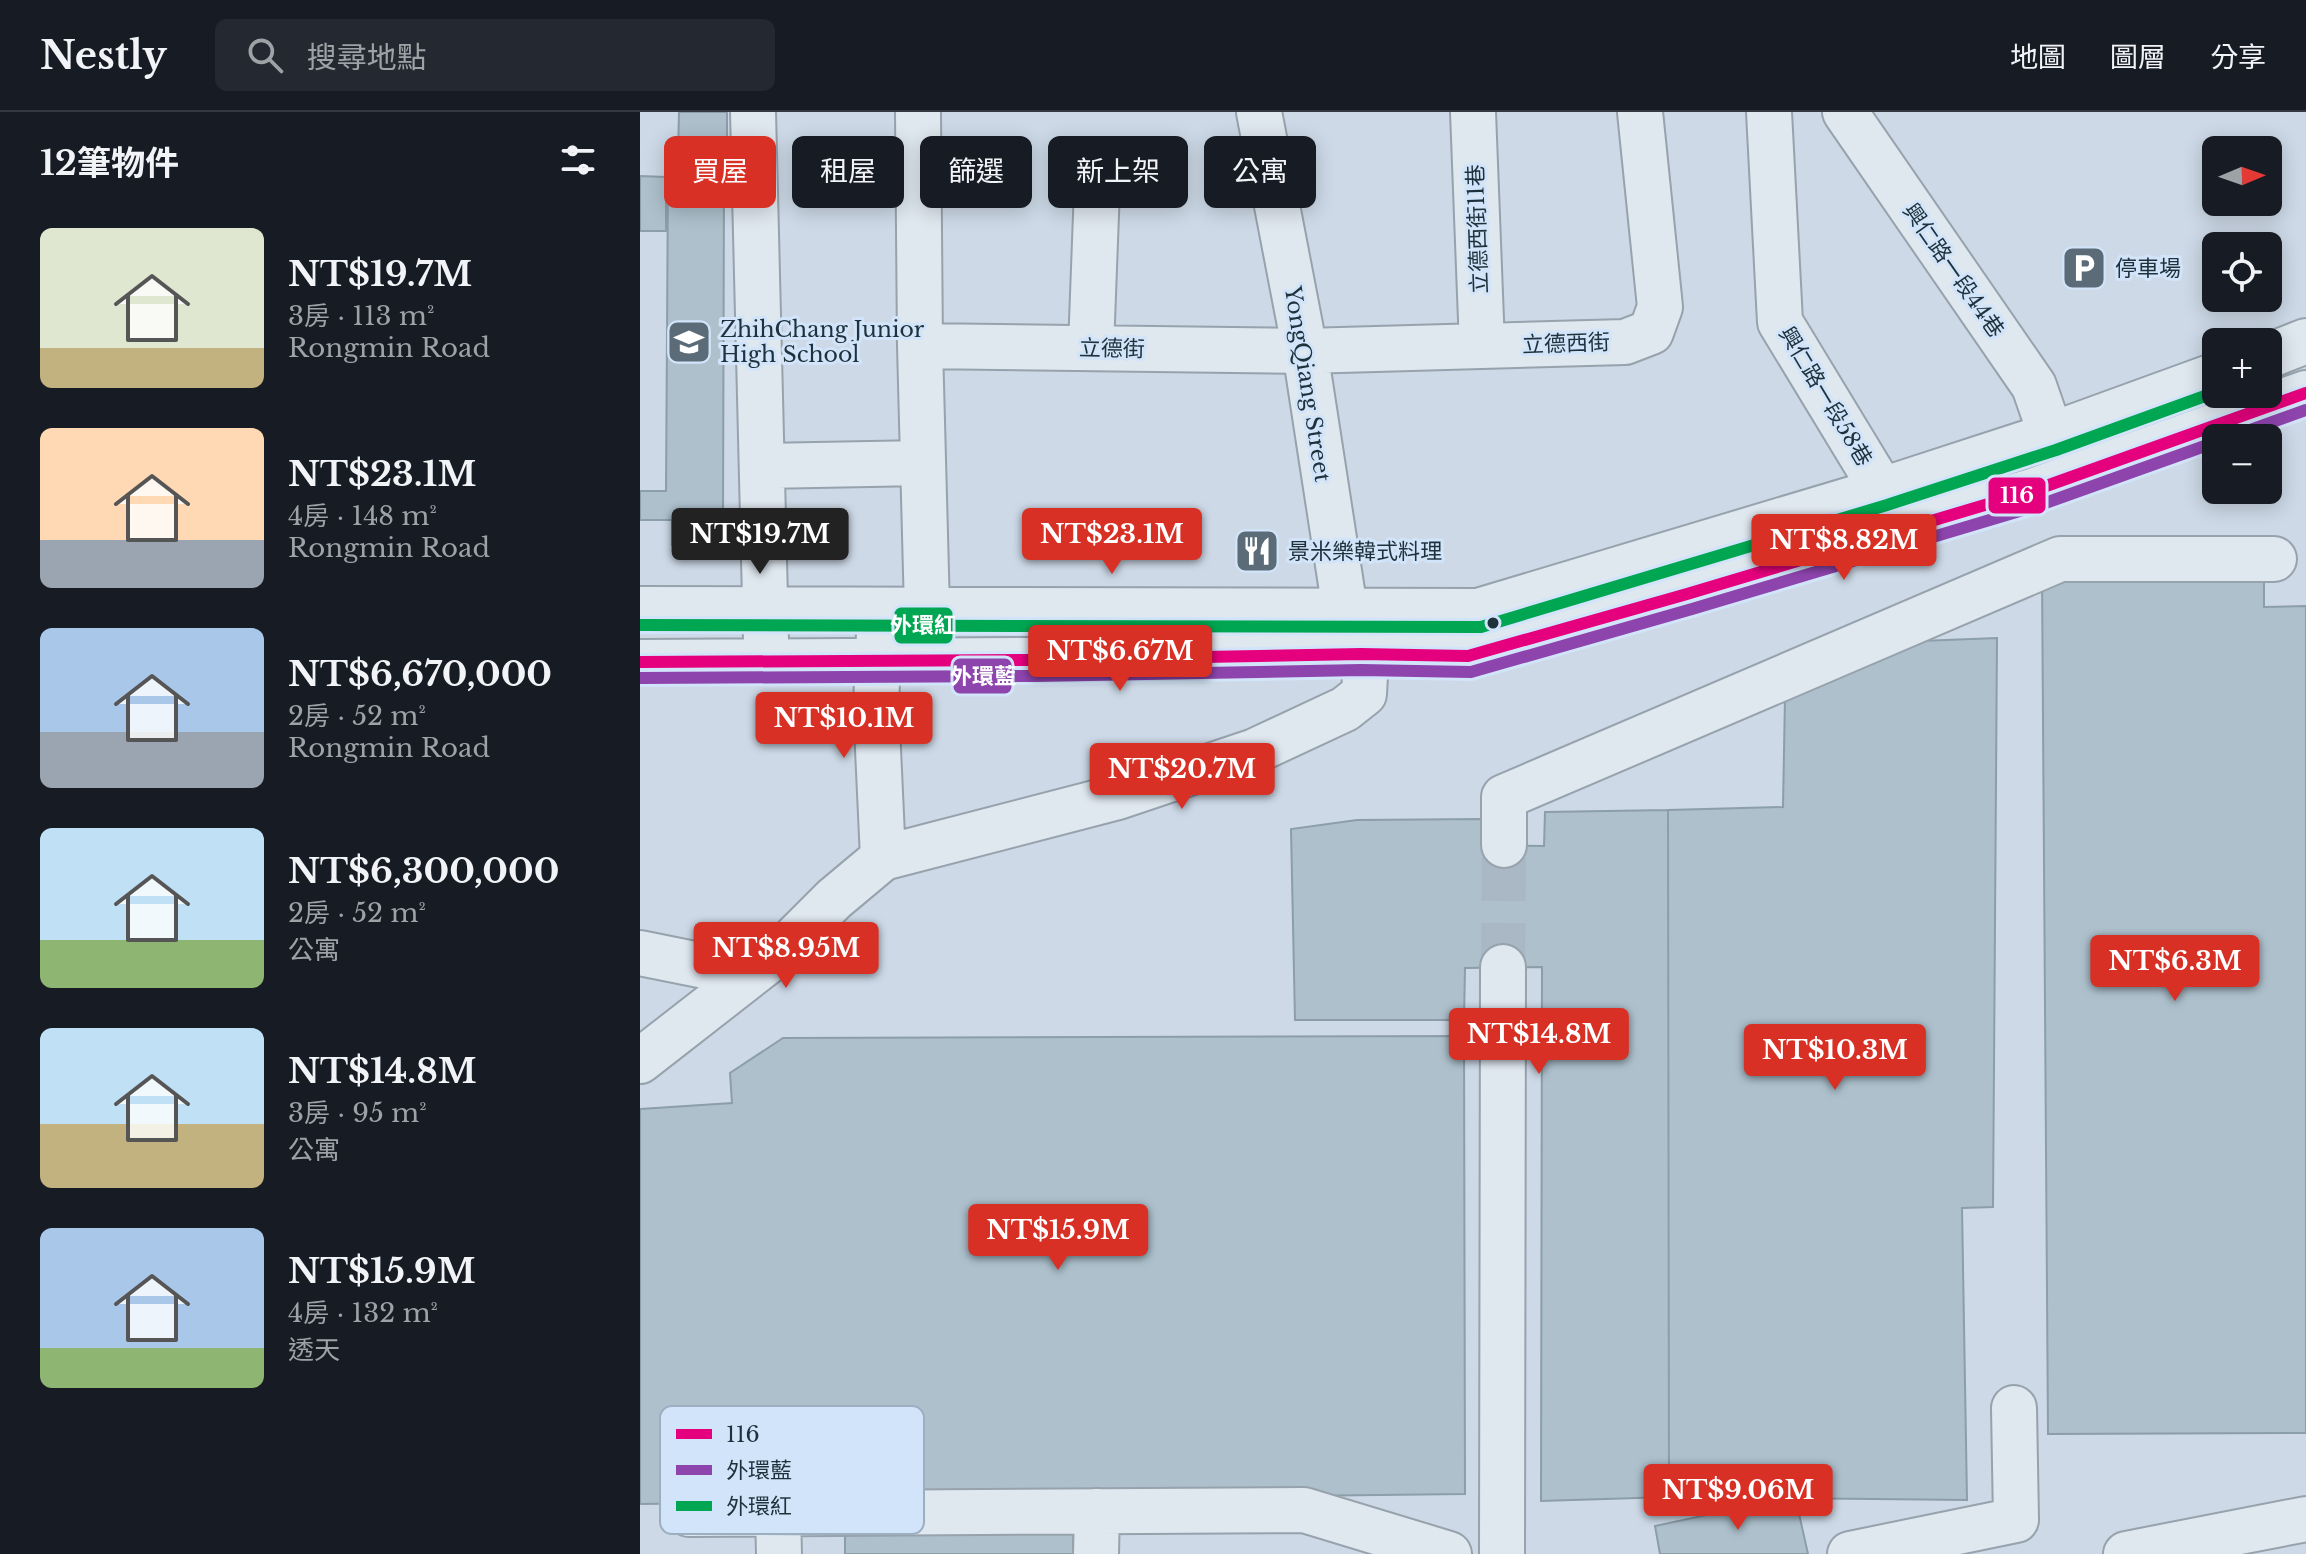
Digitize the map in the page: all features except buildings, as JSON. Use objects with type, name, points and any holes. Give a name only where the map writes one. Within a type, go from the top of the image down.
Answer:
[{"type":"street","points":[[753,112],[765,662]]},
{"type":"street","points":[[918,112],[927,610]]},
{"type":"street","name":"YongQiang Street","points":[[883,858],[1118,797],[1255,751],[1345,709],[1364,694],[1365,676],[1361,654],[1345,610],[1305,351],[1259,112]]},
{"type":"street","name":"立德西街11巷","points":[[1473,112],[1482,346]]},
{"type":"street","name":"立德西街","points":[[1305,351],[1625,342],[1651,332],[1660,307],[1640,112]]},
{"type":"street","name":"興仁路一段58巷","points":[[1769,112],[1780,322],[1882,490],[1901,530]]},
{"type":"street","name":"興仁路一段44巷","points":[[1845,112],[2034,386],[2051,435]]},
{"type":"street","points":[[1091,348],[1096,208]]},
{"type":"street","points":[[2282,350],[2306,341]]},
{"type":"street","name":"立德街","points":[[920,346],[1305,351]]},
{"type":"street","points":[[640,609],[1478,611],[1882,490],[2051,435],[2202,380]]},
{"type":"street","points":[[640,662],[878,662],[1361,654],[1468,656],[2035,490],[2306,393]]},
{"type":"street","points":[[763,466],[923,463]]},
{"type":"street","points":[[1504,845],[1504,797],[2060,559],[2274,559]]},
{"type":"street","points":[[640,1061],[785,948],[834,899],[883,858],[876,706],[880,610]]},
{"type":"street","points":[[640,953],[749,975]]},
{"type":"street","points":[[1502,1554],[1503,967]]},
{"type":"street","points":[[1850,1554],[2016,1520],[2014,1408]]},
{"type":"street","points":[[924,1524],[1097,1511],[1304,1510],[1449,1554]]},
{"type":"street","points":[[1096,1554],[1097,1511]]},
{"type":"street","points":[[2127,1554],[2306,1519]]},
{"type":"tunnel","points":[[1503,967],[1504,845]]},
{"type":"transit line","name":"116","points":[[640,662],[1361,654],[1468,656],[2035,490],[2306,393]]},
{"type":"transit line","name":"外環紅","points":[[640,625],[1481,627],[1887,505],[2056,450],[2202,397]]},
{"type":"transit line","name":"外環藍","points":[[2267,424],[2306,410]]},
{"type":"transit line","name":"外環藍","points":[[640,678],[1361,670],[1471,672],[2040,505],[2202,447]]},
{"type":"place","name":"停車場","points":[[2084,268]]},
{"type":"place","name":"ZhihChang Junior High School","points":[[689,342]]},
{"type":"place","name":"景米樂韓式料理","points":[[1257,551]]}]
